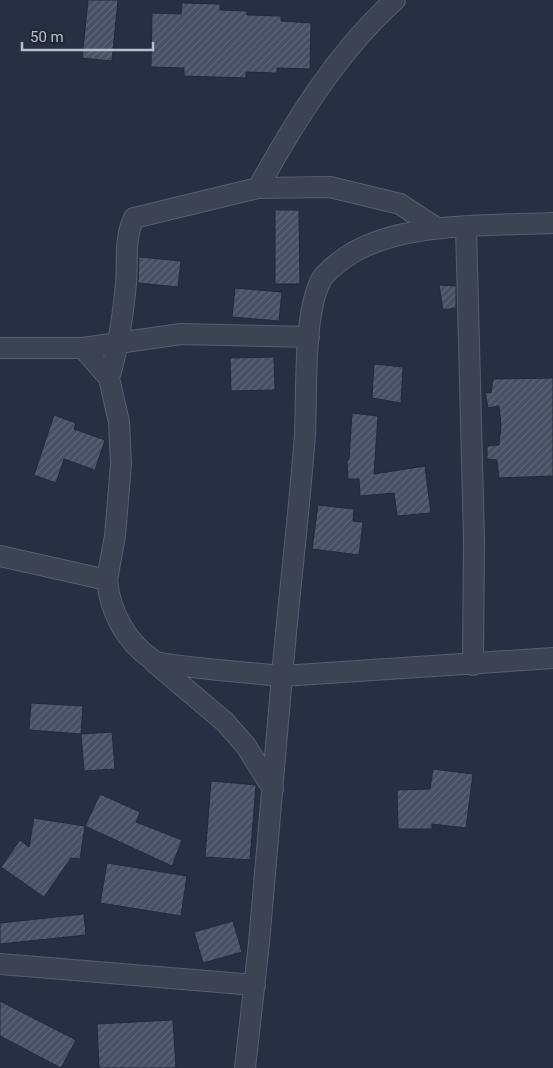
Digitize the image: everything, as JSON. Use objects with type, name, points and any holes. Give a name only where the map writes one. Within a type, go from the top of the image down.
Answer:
[{"type":"street","points":[[258,188],[282,144],[347,51],[372,21],[395,0]]},
{"type":"street","points":[[109,378],[120,342],[127,281],[128,230],[134,218],[258,188],[330,187],[400,204],[435,227]]},
{"type":"street","points":[[245,1068],[255,985],[304,437],[309,338],[312,311],[322,279],[346,257],[376,243],[435,227],[553,223]]},
{"type":"street","points":[[466,226],[474,539],[473,665]]},
{"type":"street","points":[[0,348],[83,348],[181,334],[309,338]]},
{"type":"street","points":[[83,348],[109,378],[119,422],[121,464],[115,536],[107,580],[108,597],[119,623],[124,631],[154,661],[225,722],[246,746],[273,789]]},
{"type":"street","points":[[0,556],[107,580]]},
{"type":"street","points":[[154,661],[282,676],[473,665],[553,658]]},
{"type":"street","points":[[0,964],[255,985]]},
{"type":"building","points":[[88,0],[118,0],[112,61],[82,58]]},
{"type":"building","points":[[182,3],[220,4],[220,10],[247,11],[247,15],[281,16],[281,21],[311,23],[310,69],[277,68],[277,73],[246,72],[246,78],[184,76],[184,68],[151,67],[152,13],[181,14]]},
{"type":"building","points":[[275,210],[299,210],[300,284],[275,284]]},
{"type":"building","points":[[139,257],[181,261],[178,287],[138,283]]},
{"type":"building","points":[[439,285],[456,286],[456,308],[443,310]]},
{"type":"building","points":[[235,288],[282,292],[279,321],[232,317]]},
{"type":"building","points":[[274,357],[275,390],[231,391],[230,358]]},
{"type":"building","points":[[374,364],[403,367],[401,403],[372,398]]},
{"type":"building","points":[[553,378],[553,476],[499,478],[497,460],[487,459],[487,446],[499,445],[501,425],[499,406],[488,408],[485,392],[491,393],[493,379]]},
{"type":"building","points":[[352,413],[378,416],[374,474],[425,466],[431,513],[397,516],[394,493],[360,496],[359,479],[348,479],[347,460],[349,460]]},
{"type":"building","points":[[54,415],[76,423],[74,429],[105,440],[95,470],[64,459],[56,483],[34,475]]},
{"type":"building","points":[[318,505],[354,509],[353,521],[363,522],[359,555],[312,549]]},
{"type":"building","points":[[31,703],[83,706],[81,734],[29,730]]},
{"type":"building","points":[[112,732],[115,769],[84,771],[81,734]]},
{"type":"building","points":[[433,769],[473,774],[466,828],[432,824],[432,829],[398,829],[397,790],[430,789]]},
{"type":"building","points":[[211,781],[256,785],[250,860],[205,857]]},
{"type":"building","points":[[100,794],[140,812],[136,822],[182,840],[172,866],[85,826]]},
{"type":"building","points":[[34,818],[85,826],[80,859],[71,858],[44,897],[1,867],[20,840],[29,847]]},
{"type":"building","points":[[107,863],[187,876],[181,916],[100,903]]},
{"type":"building","points":[[84,914],[86,935],[0,944],[0,923]]},
{"type":"building","points":[[233,921],[242,952],[203,963],[194,932]]},
{"type":"building","points":[[0,1001],[76,1040],[61,1068],[0,1036]]},
{"type":"building","points":[[173,1020],[176,1068],[99,1068],[97,1024]]}]
